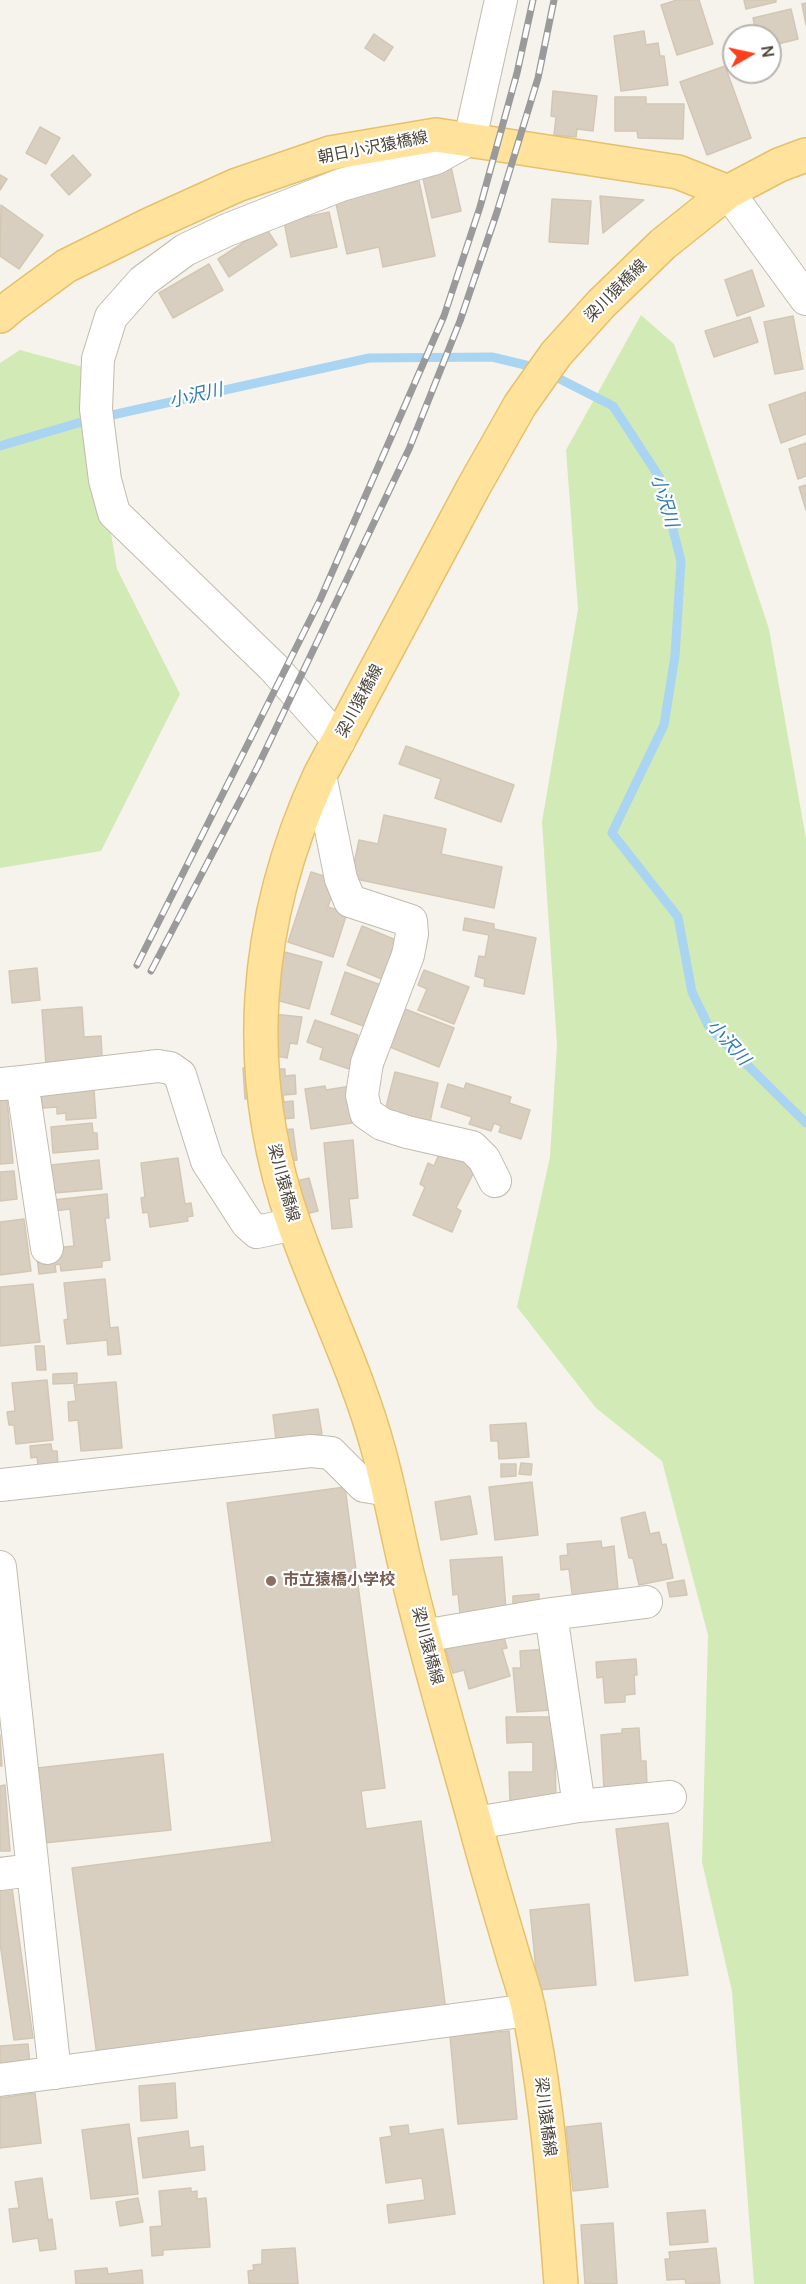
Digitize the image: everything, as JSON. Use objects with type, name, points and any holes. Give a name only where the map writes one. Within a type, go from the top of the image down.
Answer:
[{"type":"main road","name":"朝日小沢猿橋線","points":[[0,316],[66,266],[237,185],[330,153],[436,135],[678,172],[728,192]]},
{"type":"main road","points":[[728,192],[779,165],[806,155]]},
{"type":"main road","name":"梁川猿橋線","points":[[561,2284],[546,2115],[529,2010],[423,1636],[369,1412],[294,1224],[277,1166],[266,1117],[260,1029],[262,986],[269,935],[283,871],[302,815],[320,775],[472,488],[520,405],[556,354],[601,304],[663,244],[728,192]]},
{"type":"street","points":[[339,741],[274,668],[114,513],[105,480],[96,409],[98,359],[111,317],[143,281],[185,249],[280,207],[340,185],[436,158],[470,139],[501,0]]},
{"type":"street","points":[[728,192],[806,298]]},
{"type":"street","points":[[320,775],[341,879],[350,901],[411,921],[412,934],[408,955],[367,1063],[362,1095],[366,1113],[382,1124],[472,1147],[484,1159],[495,1181]]},
{"type":"street","points":[[47,1248],[11,1083],[158,1066],[170,1068],[180,1076],[207,1161],[247,1223],[257,1232],[294,1224]]},
{"type":"street","points":[[0,1485],[311,1451],[331,1453],[364,1486],[389,1490]]},
{"type":"street","points":[[0,1567],[55,2073]]},
{"type":"street","points":[[423,1636],[551,1614],[646,1602]]},
{"type":"street","points":[[551,1614],[579,1806]]},
{"type":"street","points":[[475,1823],[579,1806],[670,1797]]},
{"type":"street","points":[[0,1874],[32,1870]]},
{"type":"street","points":[[0,2080],[529,2010]]},
{"type":"green space","points":[[641,315],[674,344],[769,629],[806,839],[806,2284],[754,2284],[732,1991],[702,1862],[708,1635],[662,1461],[596,1408],[517,1307],[550,1157],[557,1045],[542,822],[578,609],[566,450]]},
{"type":"green space","points":[[20,350],[83,367],[117,569],[180,694],[101,851],[0,868],[0,363]]},
{"type":"building","points":[[677,0],[699,0],[713,44],[677,55],[661,5]]},
{"type":"building","points":[[744,0],[776,0],[776,2],[746,9]]},
{"type":"building","points":[[806,3],[806,25],[802,4]]},
{"type":"building","points":[[791,9],[798,39],[782,43],[782,24],[754,24],[753,18]]},
{"type":"building","points":[[644,31],[646,45],[658,43],[660,56],[664,56],[668,85],[621,91],[614,36]]},
{"type":"building","points":[[374,34],[393,47],[384,61],[365,48]]},
{"type":"building","points":[[722,67],[722,84],[732,84],[751,138],[707,155],[680,82]]},
{"type":"building","points":[[553,91],[597,96],[593,131],[577,129],[576,137],[554,135],[556,117],[551,116]]},
{"type":"building","points":[[615,97],[646,97],[646,104],[684,104],[683,139],[638,138],[637,131],[615,131]]},
{"type":"building","points":[[40,127],[60,138],[46,164],[26,153]]},
{"type":"building","points":[[73,155],[91,175],[69,195],[51,175]]},
{"type":"building","points":[[451,167],[461,211],[432,218],[422,174]]},
{"type":"building","points":[[0,175],[7,179],[0,190]]},
{"type":"building","points":[[419,181],[435,256],[383,267],[379,247],[347,254],[335,199]]},
{"type":"building","points":[[600,196],[644,200],[603,233]]},
{"type":"building","points":[[552,199],[591,201],[588,244],[549,242]]},
{"type":"building","points":[[1,205],[43,235],[19,269],[0,256]]},
{"type":"building","points":[[329,212],[337,247],[291,257],[284,222]]},
{"type":"building","points":[[266,228],[277,245],[229,277],[218,259]]},
{"type":"building","points":[[209,264],[223,290],[173,318],[159,293]]},
{"type":"building","points":[[752,270],[764,306],[737,316],[725,280]]},
{"type":"building","points":[[793,316],[803,369],[775,374],[764,322]]},
{"type":"building","points":[[750,317],[758,342],[714,357],[705,331]]},
{"type":"building","points":[[806,392],[806,434],[781,443],[769,405]]},
{"type":"building","points":[[806,443],[806,476],[798,479],[789,449]]},
{"type":"building","points":[[806,485],[806,510],[799,487]]},
{"type":"building","points":[[406,746],[514,785],[501,822],[435,798],[441,779],[399,764]]},
{"type":"building","points":[[384,815],[446,829],[441,854],[502,867],[494,908],[351,878],[359,840],[378,844]]},
{"type":"building","points":[[311,872],[327,877],[325,885],[334,888],[328,907],[347,913],[333,957],[288,942]]},
{"type":"building","points":[[465,918],[494,924],[494,929],[536,938],[524,994],[484,986],[485,979],[475,976],[479,956],[485,957],[489,935],[463,930]]},
{"type":"building","points":[[362,926],[396,940],[382,979],[347,965]]},
{"type":"building","points":[[281,951],[322,962],[309,1009],[269,998]]},
{"type":"building","points":[[37,968],[40,1000],[12,1003],[9,971]]},
{"type":"building","points":[[424,970],[469,987],[454,1024],[418,1010],[427,989],[418,985]]},
{"type":"building","points":[[345,972],[381,985],[366,1027],[331,1014]]},
{"type":"building","points":[[82,1007],[84,1037],[101,1036],[102,1056],[95,1057],[95,1062],[46,1065],[42,1010]]},
{"type":"building","points":[[405,1009],[454,1028],[439,1067],[390,1047]]},
{"type":"building","points":[[273,1014],[302,1017],[297,1044],[290,1043],[287,1058],[267,1054],[265,1060],[245,1056],[250,1032]]},
{"type":"building","points":[[315,1020],[358,1035],[353,1053],[362,1056],[352,1070],[320,1059],[323,1048],[307,1042]]},
{"type":"building","points":[[279,1066],[279,1069],[285,1069],[285,1076],[295,1075],[296,1094],[283,1095],[284,1102],[293,1101],[294,1118],[270,1120],[256,1098],[245,1099],[243,1068]]},
{"type":"building","points":[[395,1072],[438,1083],[430,1122],[384,1115]]},
{"type":"building","points":[[466,1083],[511,1097],[509,1103],[530,1110],[521,1139],[499,1132],[501,1126],[494,1123],[491,1131],[469,1124],[472,1117],[441,1107],[448,1084],[464,1089]]},
{"type":"building","points":[[325,1086],[326,1090],[351,1086],[352,1123],[311,1129],[305,1089]]},
{"type":"building","points":[[94,1090],[96,1118],[66,1120],[66,1113],[57,1114],[57,1107],[43,1108],[41,1095]]},
{"type":"building","points":[[7,1099],[13,1163],[0,1164],[0,1100]]},
{"type":"building","points":[[92,1123],[93,1133],[97,1133],[98,1149],[53,1153],[51,1127]]},
{"type":"building","points":[[293,1129],[297,1160],[273,1163],[269,1131]]},
{"type":"building","points":[[353,1140],[358,1198],[349,1199],[352,1227],[332,1229],[324,1143]]},
{"type":"building","points":[[440,1152],[476,1168],[456,1208],[461,1211],[452,1232],[413,1215],[425,1187],[420,1184],[428,1163],[434,1166]]},
{"type":"building","points":[[178,1158],[185,1204],[191,1203],[193,1216],[187,1217],[188,1221],[150,1227],[148,1212],[143,1213],[141,1198],[145,1197],[141,1163]]},
{"type":"building","points":[[99,1160],[102,1189],[54,1193],[51,1165]]},
{"type":"building","points":[[14,1171],[17,1199],[0,1201],[0,1172]]},
{"type":"building","points":[[309,1178],[318,1211],[289,1218],[280,1185]]},
{"type":"building","points":[[107,1194],[109,1218],[105,1218],[110,1260],[102,1261],[102,1267],[61,1271],[60,1264],[55,1265],[56,1272],[39,1274],[37,1257],[55,1248],[74,1246],[70,1209],[55,1211],[53,1200]]},
{"type":"building","points":[[24,1219],[31,1271],[0,1275],[0,1222]]},
{"type":"building","points":[[105,1279],[110,1328],[118,1327],[121,1354],[108,1355],[107,1340],[67,1344],[64,1320],[68,1319],[64,1283]]},
{"type":"building","points":[[33,1284],[40,1342],[0,1346],[0,1287]]},
{"type":"building","points":[[35,1346],[44,1346],[46,1370],[37,1370]]},
{"type":"building","points":[[77,1373],[77,1383],[53,1384],[53,1374]]},
{"type":"building","points":[[47,1380],[53,1440],[16,1444],[14,1425],[9,1425],[7,1412],[15,1411],[12,1383]]},
{"type":"building","points":[[116,1382],[122,1448],[81,1451],[78,1420],[69,1421],[68,1402],[76,1401],[74,1385]]},
{"type":"building","points":[[318,1409],[322,1434],[276,1440],[273,1415]]},
{"type":"building","points":[[526,1423],[529,1457],[499,1459],[498,1441],[491,1441],[490,1425]]},
{"type":"building","points":[[51,1444],[52,1451],[57,1451],[58,1465],[38,1466],[37,1457],[31,1458],[30,1446]]},
{"type":"building","points":[[521,1463],[532,1464],[531,1475],[519,1474]]},
{"type":"building","points":[[501,1464],[516,1464],[516,1476],[501,1477]]},
{"type":"building","points":[[532,1482],[538,1535],[495,1540],[489,1487]]},
{"type":"building","points":[[345,1487],[385,1788],[361,1791],[366,1829],[421,1821],[446,2010],[97,2056],[72,1868],[272,1842],[227,1503]]},
{"type":"building","points":[[470,1496],[477,1534],[441,1540],[435,1502]]},
{"type":"building","points":[[645,1512],[650,1534],[659,1532],[662,1545],[666,1544],[673,1578],[639,1585],[633,1558],[629,1558],[621,1518]]},
{"type":"building","points":[[601,1541],[602,1548],[614,1546],[618,1590],[573,1601],[569,1569],[561,1570],[560,1556],[568,1555],[567,1544]]},
{"type":"building","points":[[502,1557],[506,1610],[460,1613],[458,1594],[453,1595],[450,1560]]},
{"type":"building","points":[[684,1580],[687,1595],[670,1597],[667,1583]]},
{"type":"building","points":[[539,1594],[539,1602],[513,1604],[513,1596]]},
{"type":"building","points":[[502,1630],[507,1648],[502,1649],[510,1676],[469,1689],[464,1670],[453,1673],[445,1647]]},
{"type":"building","points":[[548,1649],[553,1710],[517,1712],[513,1668],[521,1668],[520,1651]]},
{"type":"building","points":[[636,1659],[635,1694],[625,1695],[625,1702],[605,1703],[603,1677],[597,1678],[596,1662]]},
{"type":"building","points":[[506,1717],[554,1717],[556,1800],[510,1801],[509,1772],[533,1772],[533,1742],[507,1743]]},
{"type":"building","points":[[639,1728],[641,1761],[646,1761],[647,1785],[604,1790],[601,1735],[622,1733],[622,1729]]},
{"type":"building","points":[[0,1735],[2,1766],[0,1766]]},
{"type":"building","points":[[163,1754],[171,1830],[44,1843],[37,1768]]},
{"type":"building","points":[[5,1785],[10,1851],[0,1851],[0,1786]]},
{"type":"building","points":[[668,1823],[688,1975],[635,1981],[616,1829]]},
{"type":"building","points":[[12,1888],[33,2038],[14,2040],[0,1943],[0,1890]]},
{"type":"building","points":[[589,1904],[596,1985],[538,1990],[530,1910]]},
{"type":"building","points":[[509,2031],[517,2119],[458,2124],[450,2036]]},
{"type":"building","points":[[28,2044],[30,2064],[0,2067],[0,2046]]},
{"type":"building","points":[[175,2083],[177,2118],[141,2121],[139,2086]]},
{"type":"building","points":[[35,2093],[41,2143],[0,2148],[0,2098]]},
{"type":"building","points":[[601,2123],[608,2187],[573,2191],[566,2127]]},
{"type":"building","points":[[129,2124],[138,2194],[91,2199],[82,2130]]},
{"type":"building","points":[[408,2125],[409,2134],[443,2129],[455,2214],[389,2223],[387,2205],[425,2200],[422,2178],[386,2183],[380,2138],[392,2136],[390,2127]]},
{"type":"building","points":[[188,2131],[190,2148],[203,2146],[205,2170],[143,2178],[138,2138]]},
{"type":"building","points":[[42,2178],[48,2220],[52,2219],[56,2249],[40,2251],[38,2238],[13,2242],[9,2209],[19,2208],[15,2182]]},
{"type":"building","points":[[191,2188],[191,2192],[197,2191],[197,2199],[206,2198],[210,2247],[163,2250],[163,2255],[152,2256],[150,2227],[162,2226],[159,2191]]},
{"type":"building","points":[[138,2198],[143,2222],[120,2226],[116,2202]]},
{"type":"building","points":[[705,2210],[708,2242],[670,2245],[667,2213]]},
{"type":"building","points":[[613,2223],[617,2284],[585,2284],[581,2225]]},
{"type":"building","points":[[295,2248],[298,2284],[249,2284],[248,2271],[254,2270],[253,2265],[262,2264],[262,2250]]},
{"type":"building","points":[[716,2248],[720,2283],[686,2284],[685,2279],[667,2280],[665,2259],[670,2259],[669,2252]]},
{"type":"building","points":[[107,2268],[108,2274],[142,2270],[143,2284],[76,2284],[75,2271]]},
{"type":"waterway","name":"小沢川","points":[[0,446],[85,421],[369,358],[492,357],[538,368]]},
{"type":"waterway","name":"小沢川","points":[[550,374],[613,406],[660,478],[681,561],[675,656],[664,725],[612,833],[678,917],[692,992],[709,1027],[806,1123]]},
{"type":"railway","points":[[137,965],[320,600],[444,316],[480,207],[517,73],[533,0]]},
{"type":"railway","points":[[151,971],[258,766],[409,449],[460,321],[497,212],[538,78],[554,0]]},
{"type":"place","name":"市立猿橋小学校","points":[[271,1581]]}]
